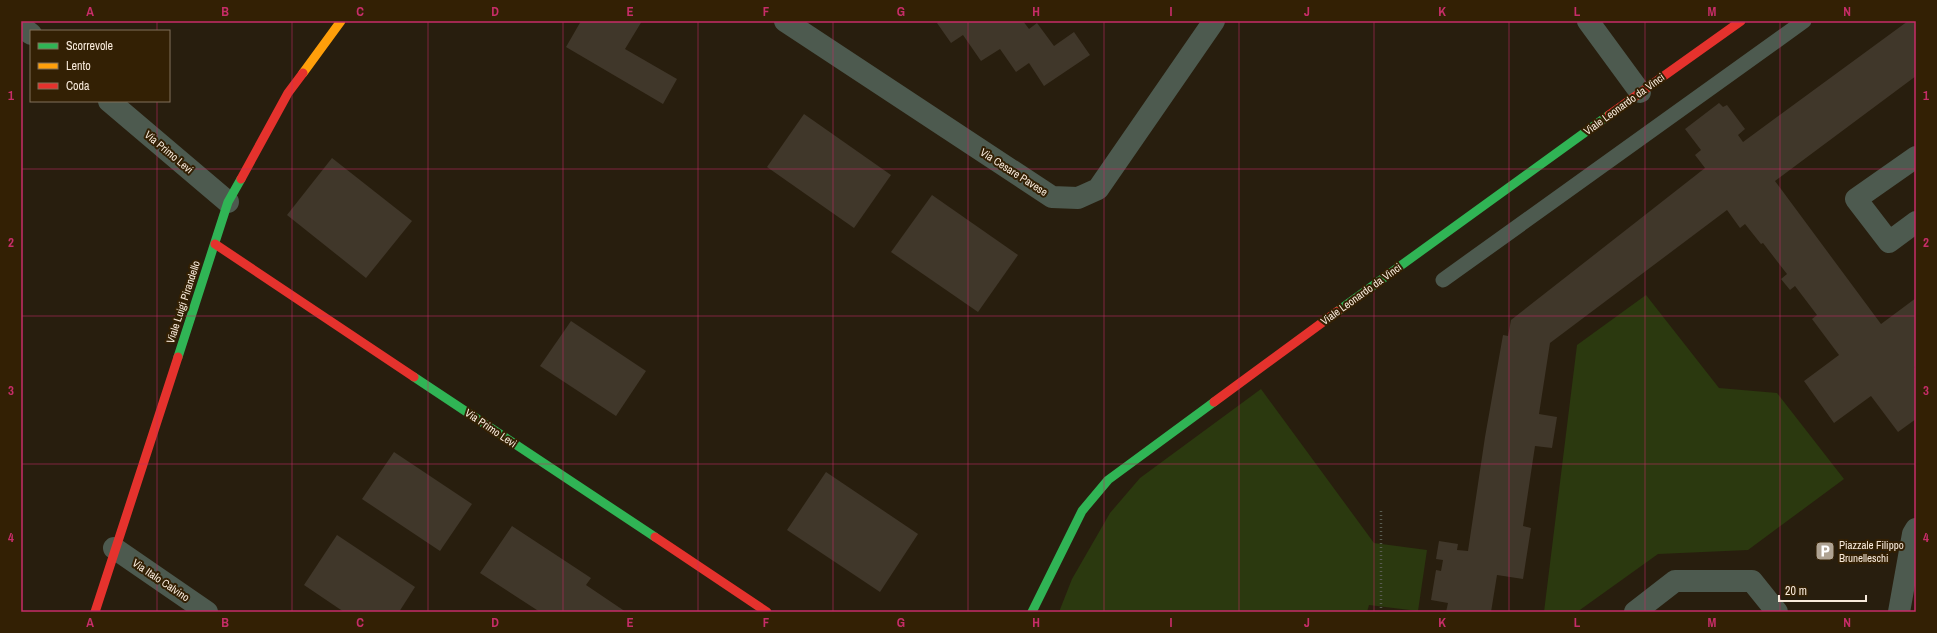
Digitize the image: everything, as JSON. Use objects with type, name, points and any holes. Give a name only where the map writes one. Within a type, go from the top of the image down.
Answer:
[{"type":"street","name":"Viale Luigi Pirandello","points":[[95,612],[114,548],[228,202],[288,93],[341,21]]},
{"type":"street","name":"Via Cesare Pavese","points":[[785,21],[1052,197],[1078,198],[1098,188],[1214,21]]},
{"type":"street","points":[[1588,21],[1640,92]]},
{"type":"street","name":"Viale Leonardo da Vinci","points":[[1032,612],[1082,511],[1108,480],[1417,253],[1741,21]]},
{"type":"street","points":[[21,26],[30,33]]},
{"type":"street","name":"Via Primo Levi","points":[[111,102],[228,202]]},
{"type":"street","points":[[1916,157],[1856,199],[1890,242],[1916,222]]},
{"type":"street","name":"Via Primo Levi","points":[[215,244],[767,612]]},
{"type":"street","points":[[1899,612],[1913,534],[1916,529]]},
{"type":"street","name":"Via Italo Calvino","points":[[114,548],[207,612]]},
{"type":"street","points":[[1635,612],[1675,581],[1752,581],[1777,612]]},
{"type":"lane","points":[[1443,280],[1804,21]]},
{"type":"path","points":[[1381,509],[1381,612]]},
{"type":"green space","points":[[1646,295],[1719,388],[1777,393],[1844,479],[1748,550],[1658,554],[1577,612],[1544,612],[1577,345]]},
{"type":"green space","points":[[1261,389],[1374,543],[1427,550],[1418,611],[1369,605],[1367,612],[1059,612],[1072,579],[1110,513],[1140,478]]},
{"type":"building","points":[[581,21],[642,21],[625,49],[677,79],[663,104],[566,47]]},
{"type":"building","points":[[940,21],[1023,21],[1029,29],[1037,23],[1054,46],[1074,32],[1090,55],[1044,86],[1029,63],[1016,72],[1000,49],[981,61],[963,35],[951,43],[937,23]]},
{"type":"building","points":[[1908,21],[1916,21],[1916,76],[1775,181],[1881,324],[1916,298],[1916,366],[1914,367],[1916,369],[1916,419],[1898,432],[1871,396],[1834,423],[1804,381],[1839,355],[1812,319],[1817,315],[1795,286],[1790,290],[1781,279],[1787,274],[1763,243],[1761,244],[1745,224],[1740,228],[1727,210],[1550,343],[1539,414],[1557,417],[1552,448],[1535,446],[1523,526],[1531,528],[1523,579],[1497,575],[1491,612],[1446,612],[1448,603],[1431,600],[1436,570],[1441,571],[1443,560],[1436,559],[1439,541],[1458,544],[1457,550],[1468,551],[1485,437],[1503,335],[1508,336],[1511,320],[1705,168],[1695,155],[1701,150],[1685,129],[1719,103],[1723,107],[1727,105],[1745,129],[1738,135],[1743,142]]},
{"type":"building","points":[[804,114],[891,175],[854,228],[767,167]]},
{"type":"building","points":[[332,158],[412,221],[366,278],[287,215]]},
{"type":"building","points":[[932,195],[1018,255],[978,312],[891,252]]},
{"type":"building","points":[[571,321],[646,371],[616,416],[540,366]]},
{"type":"building","points":[[394,452],[472,504],[440,551],[362,499]]},
{"type":"building","points":[[826,472],[918,534],[880,592],[787,530]]},
{"type":"building","points":[[512,526],[591,578],[586,585],[626,612],[540,612],[480,573]]},
{"type":"building","points":[[337,535],[415,587],[399,612],[344,612],[304,585]]},
{"type":"traffic: fast","points":[[1338,311],[1609,115]]},
{"type":"traffic: fast","points":[[178,357],[228,202],[241,179]]},
{"type":"traffic: fast","points":[[414,377],[655,537]]},
{"type":"traffic: fast","points":[[1032,612],[1082,511],[1108,480],[1214,402]]},
{"type":"traffic: slow","points":[[303,73],[341,21]]},
{"type":"traffic: jam","points":[[1609,115],[1741,21]]},
{"type":"traffic: jam","points":[[241,179],[288,93],[303,73]]},
{"type":"traffic: jam","points":[[215,244],[414,377]]},
{"type":"traffic: jam","points":[[1214,402],[1338,311]]},
{"type":"traffic: jam","points":[[95,612],[178,357]]},
{"type":"traffic: jam","points":[[655,537],[767,612]]},
{"type":"place","name":"Piazzale Filippo Brunelleschi","points":[[1825,551]]}]
